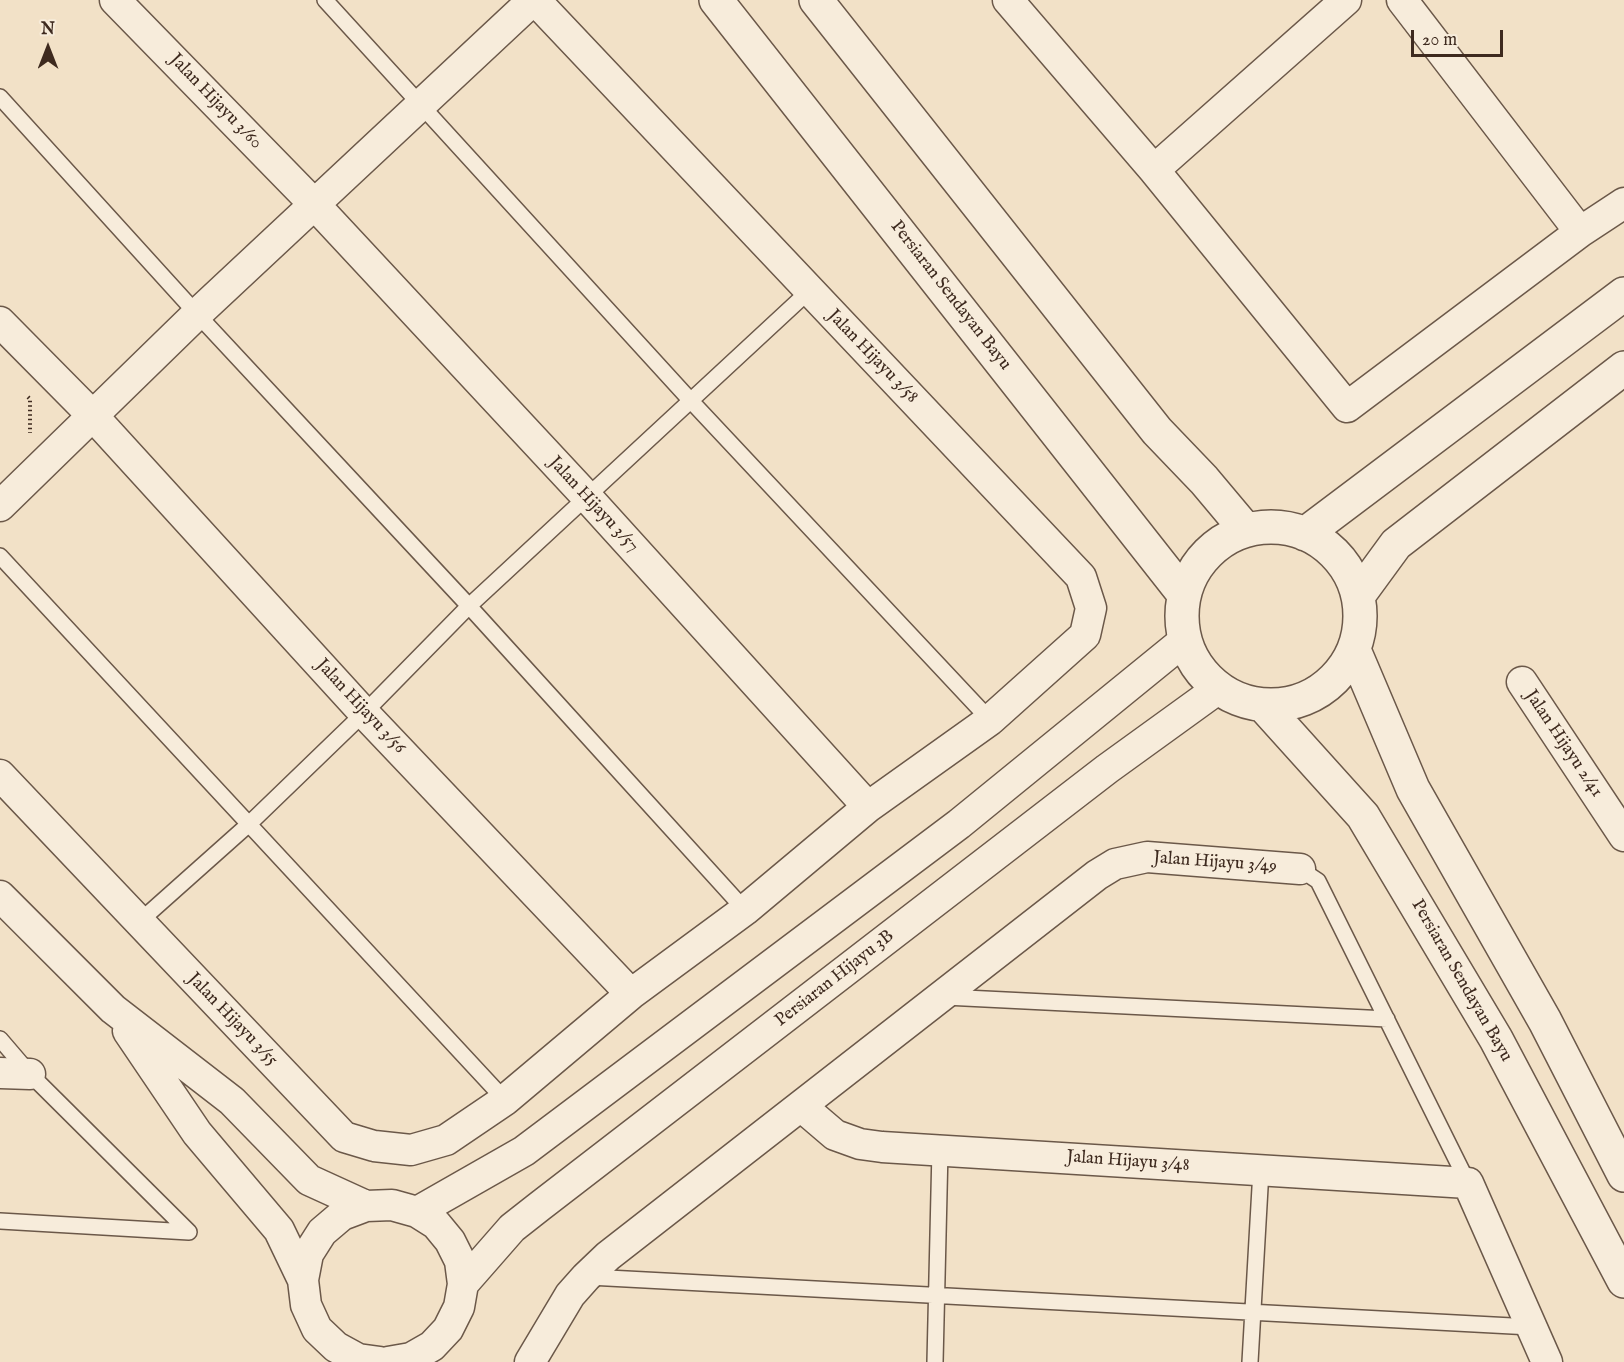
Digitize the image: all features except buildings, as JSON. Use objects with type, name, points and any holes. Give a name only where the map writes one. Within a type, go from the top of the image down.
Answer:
[{"type":"street","name":"Jalan Hijayu 3/60","points":[[115,0],[315,205]]},
{"type":"street","points":[[0,506],[197,314],[534,0]]},
{"type":"street","name":"Jalan Hijayu 3/58","points":[[534,0],[1081,577],[1091,608],[1085,635],[990,720],[868,807],[745,910]]},
{"type":"street","name":"Persiaran Sendayan Bayu","points":[[716,0],[1183,593]]},
{"type":"street","points":[[816,0],[1157,431],[1204,480],[1246,530]]},
{"type":"street","points":[[1008,0],[1154,170],[1347,407],[1580,232],[1624,203]]},
{"type":"street","points":[[1154,170],[1346,0]]},
{"type":"street","points":[[1402,0],[1580,232]]},
{"type":"street","name":"Jalan Hijayu 3/57","points":[[315,205],[587,497],[868,807]]},
{"type":"street","points":[[1305,534],[1624,294]]},
{"type":"street","name":"Jalan Hijayu 3/56","points":[[0,322],[93,416],[364,712],[631,994]]},
{"type":"street","points":[[1358,596],[1396,544],[1624,368]]},
{"type":"street","points":[[1276,527],[1305,534],[1330,550],[1348,571],[1358,596],[1360,623],[1354,650],[1339,674],[1318,692],[1291,703],[1263,705],[1232,697],[1207,679],[1189,654],[1181,624],[1183,593],[1197,566],[1218,543],[1246,530],[1276,527]]},
{"type":"street","points":[[417,1212],[524,1151],[959,824],[1185,640]]},
{"type":"street","points":[[1354,650],[1413,789],[1545,1021],[1624,1175]]},
{"type":"street","name":"Jalan Hijayu 2/41","points":[[1522,682],[1624,836]]},
{"type":"street","name":"Persiaran Hijayu 3B","points":[[463,1284],[512,1228],[1098,776],[1219,688]]},
{"type":"street","name":"Persiaran Sendayan Bayu","points":[[1263,705],[1363,816],[1496,1039],[1624,1281]]},
{"type":"street","name":"Jalan Hijayu 3/55","points":[[0,775],[344,1137],[374,1146],[411,1150],[446,1140],[505,1100],[631,994],[745,910]]},
{"type":"street","name":"Jalan Hijayu 3/49","points":[[530,1362],[570,1295],[609,1256],[1097,875],[1115,864],[1147,857],[1300,869]]},
{"type":"street","points":[[0,896],[113,1009],[232,1101],[309,1180],[366,1206]]},
{"type":"street","points":[[113,1009],[197,1133],[279,1230],[303,1280]]},
{"type":"street","points":[[0,1073],[30,1074]]},
{"type":"street","name":"Jalan Hijayu 3/48","points":[[801,1106],[835,1135],[860,1144],[1467,1183]]},
{"type":"street","points":[[1467,1183],[1547,1362]]},
{"type":"street","points":[[366,1361],[336,1347],[317,1329],[306,1305],[303,1280],[308,1254],[322,1232],[342,1215],[366,1206],[392,1205],[417,1212],[436,1224],[450,1241],[460,1262],[463,1284],[459,1308],[448,1329],[432,1346],[403,1360]]},
{"type":"lane","points":[[325,0],[691,401],[990,720]]},
{"type":"lane","points":[[0,97],[197,314],[469,606],[745,910]]},
{"type":"lane","points":[[139,922],[249,824],[469,606],[809,291]]},
{"type":"lane","points":[[0,556],[505,1100]]},
{"type":"lane","points":[[1300,869],[1318,881],[1467,1183]]},
{"type":"lane","points":[[942,997],[1387,1019]]},
{"type":"lane","points":[[0,1039],[30,1074],[189,1232],[0,1221]]},
{"type":"lane","points":[[935,1362],[940,1150]]},
{"type":"lane","points":[[1250,1362],[1261,1170]]},
{"type":"lane","points":[[586,1277],[1531,1327]]},
{"type":"path","points":[[22,392],[30,399],[31,438]]}]
